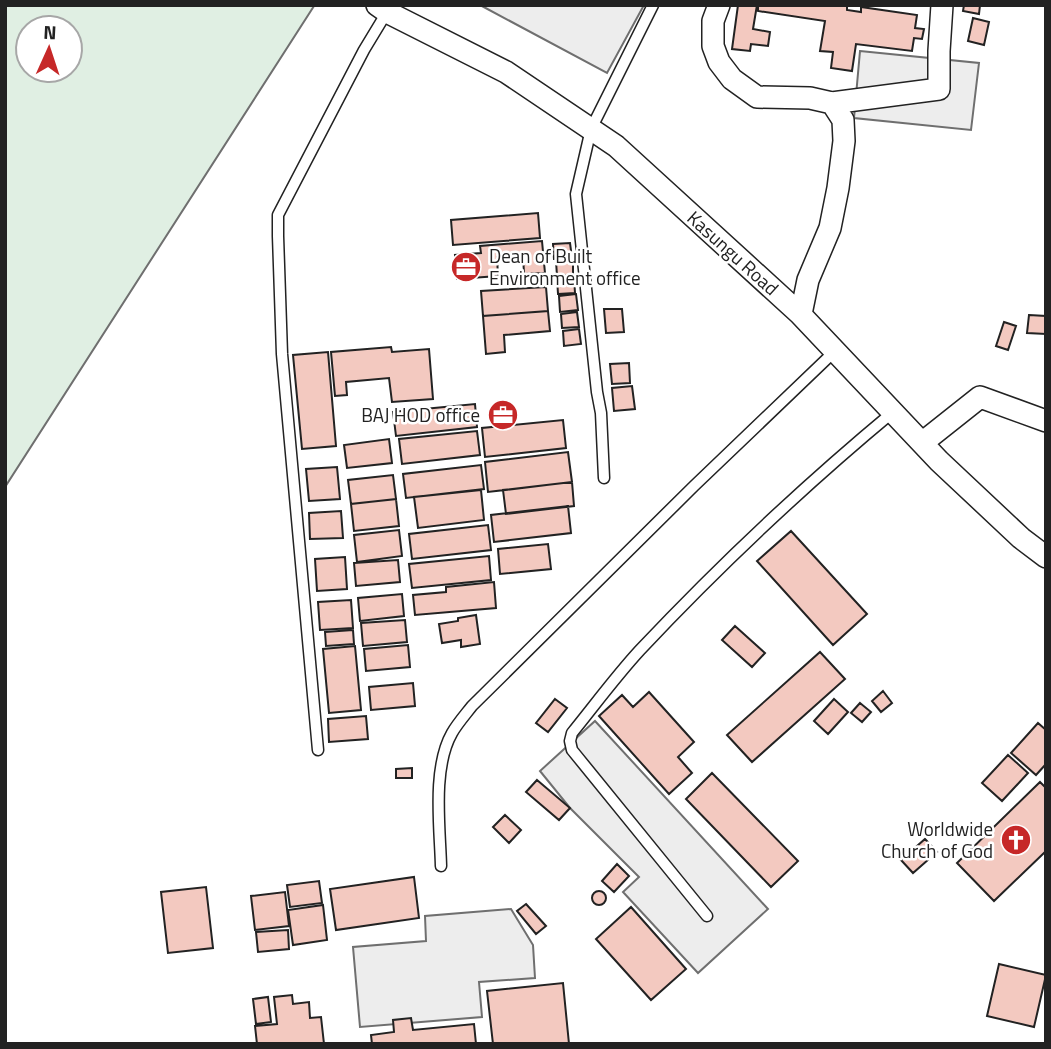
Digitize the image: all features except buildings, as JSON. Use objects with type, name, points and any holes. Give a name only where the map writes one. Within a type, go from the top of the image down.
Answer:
[{"type":"street","points":[[719,5],[713,21],[713,46],[719,62],[732,79],[757,97],[810,98],[832,103],[939,89],[942,5]]},
{"type":"street","name":"Kasungu Road","points":[[382,9],[506,72],[617,146],[801,314],[922,443],[1021,538],[1046,557]]},
{"type":"street","points":[[801,314],[808,280],[830,228],[839,177],[844,141],[843,120],[832,103]]},
{"type":"street","points":[[922,443],[980,397],[1046,421]]},
{"type":"lane","points":[[604,478],[601,413],[576,194],[592,129],[653,5]]},
{"type":"lane","points":[[318,750],[282,354],[278,215],[364,50],[382,9]]},
{"type":"lane","points":[[441,866],[439,784],[442,759],[451,734],[471,706],[694,485],[835,351]]},
{"type":"lane","points":[[706,916],[572,750],[572,733],[638,652],[737,552],[831,463],[892,412]]},
{"type":"green space","points":[[5,5],[314,6],[5,487]]},
{"type":"shaded area","points":[[480,5],[644,5],[607,73]]},
{"type":"shaded area","points":[[860,51],[979,63],[971,130],[854,118]]},
{"type":"shaded area","points":[[595,721],[768,909],[698,973],[623,892],[639,877],[570,808],[540,771]]},
{"type":"shaded area","points":[[511,909],[533,945],[535,978],[479,982],[482,1017],[360,1027],[353,947],[426,941],[425,916]]},
{"type":"place","name":"Dean of Built Environment office","points":[[466,267]]},
{"type":"place","name":"BAJ HOD office","points":[[503,415]]},
{"type":"place","name":"Worldwide Church of God","points":[[1016,840]]}]
